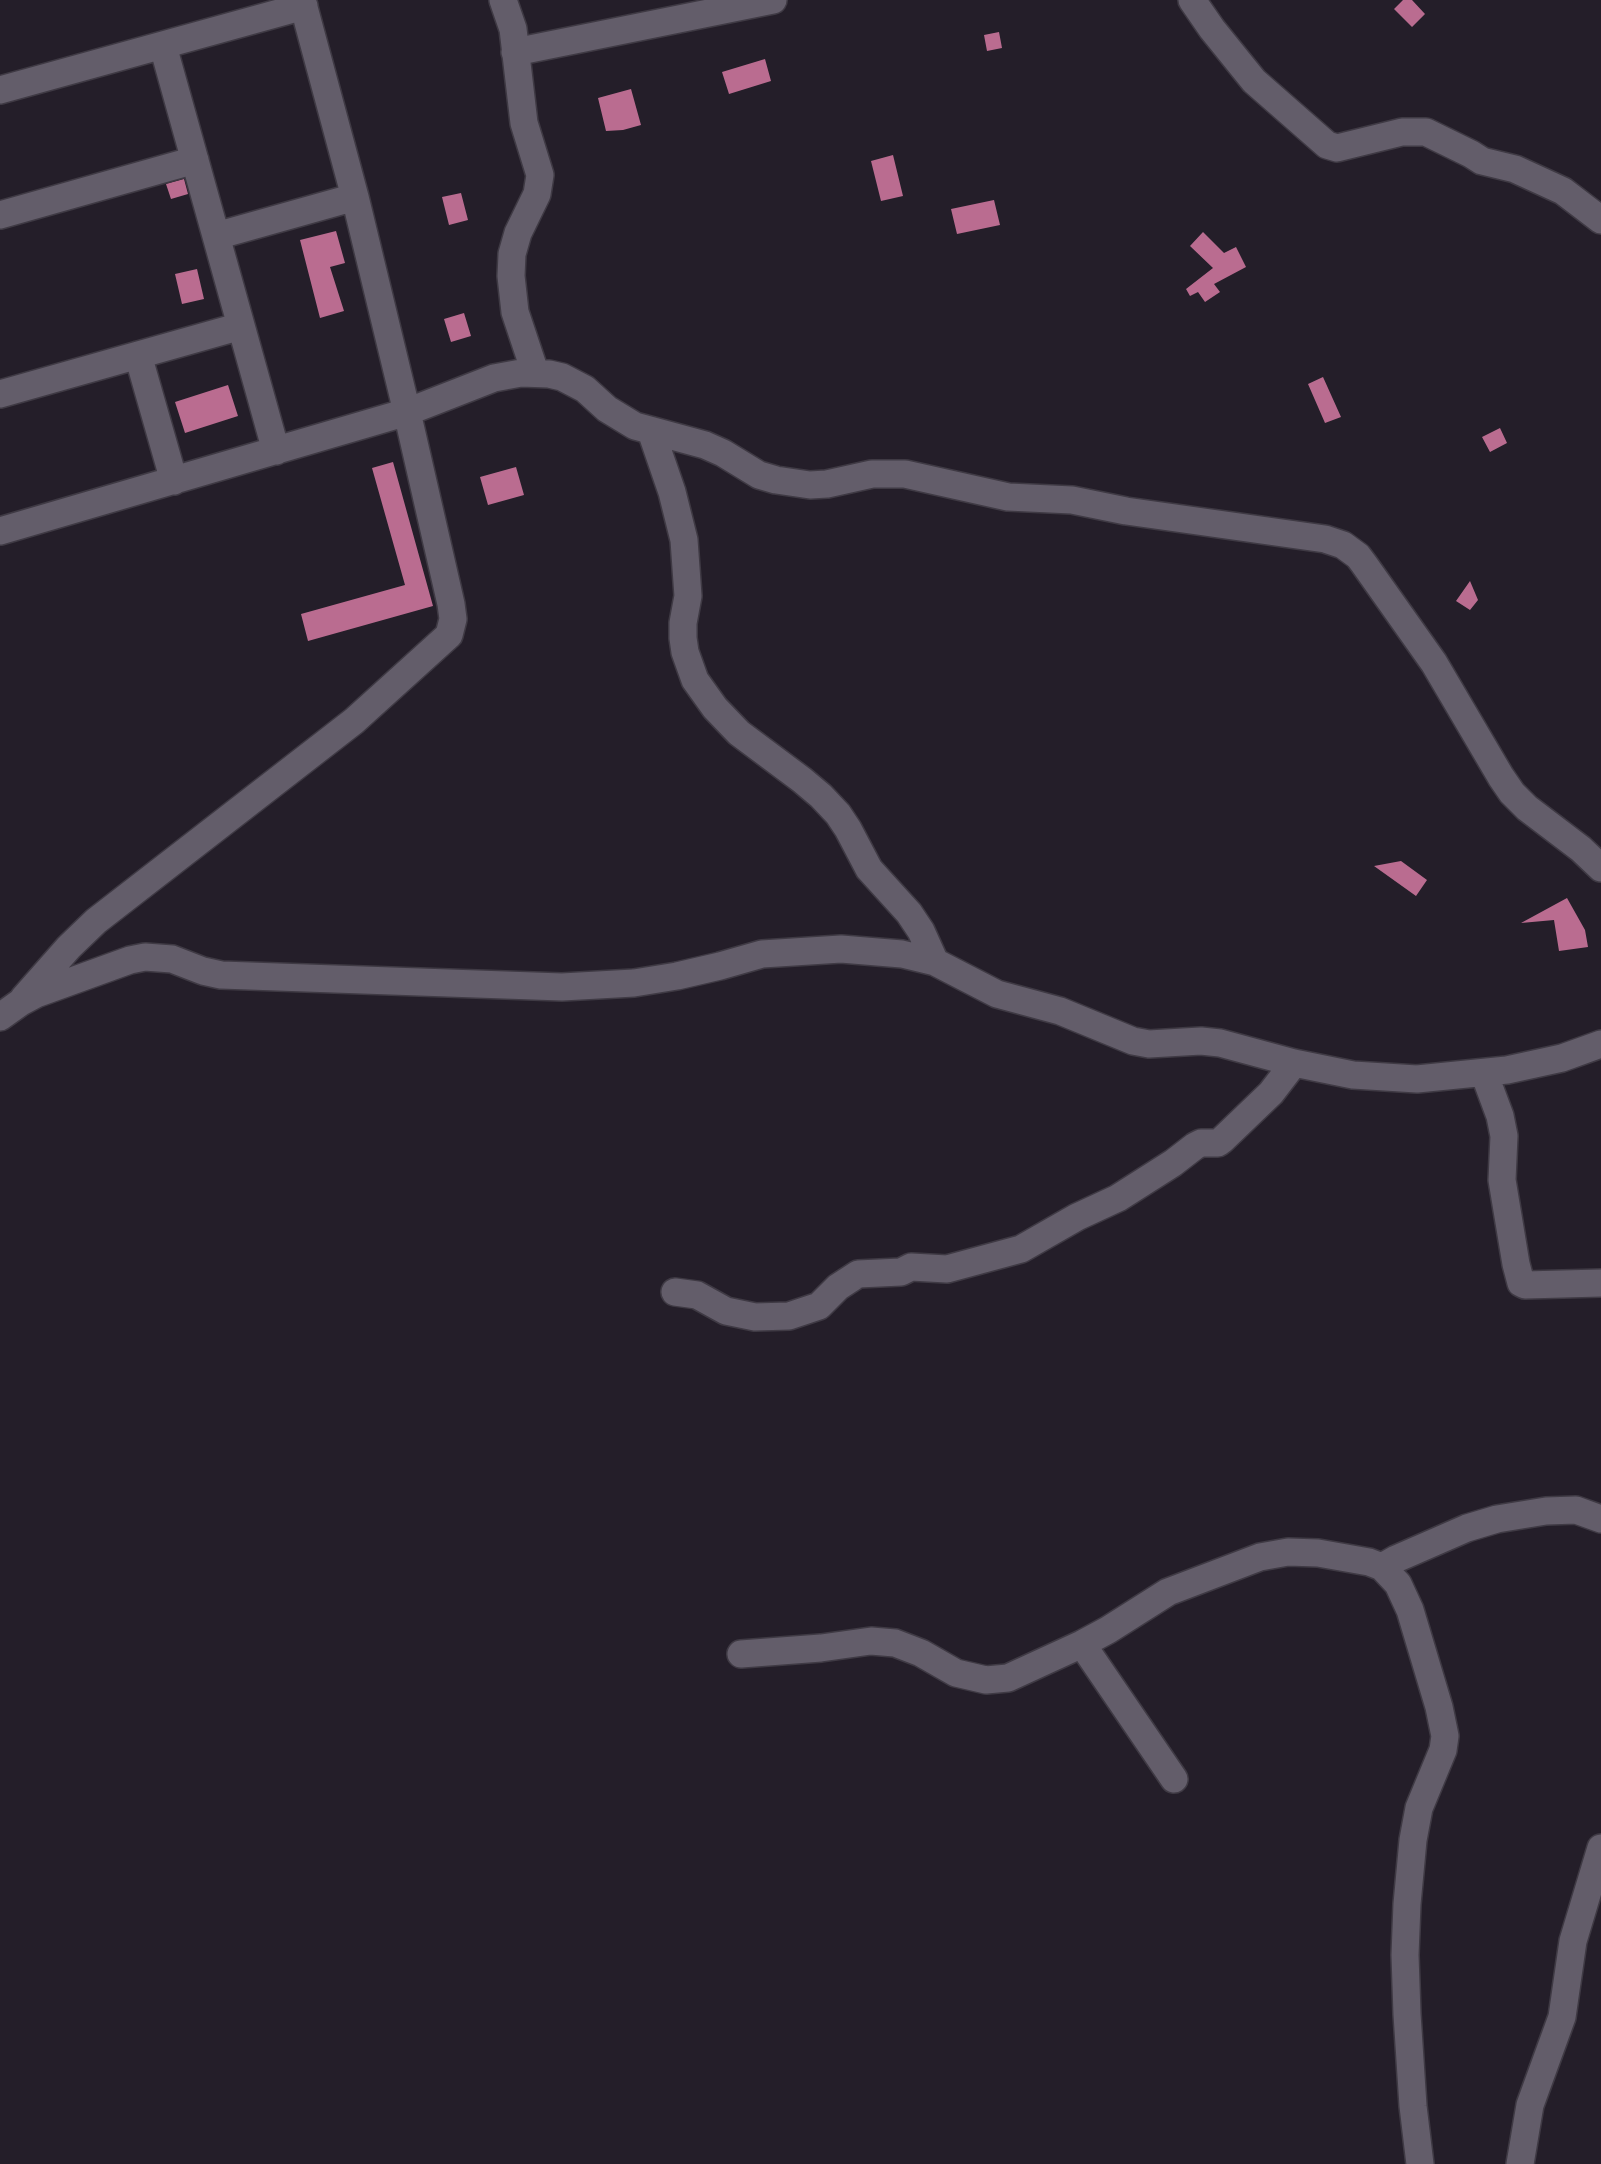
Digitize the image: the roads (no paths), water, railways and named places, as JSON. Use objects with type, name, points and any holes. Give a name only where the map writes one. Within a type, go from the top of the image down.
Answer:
[{"type":"street","points":[[503,0],[513,29],[524,123],[540,175],[537,194],[518,232],[513,254],[512,294],[521,335],[535,372]]},
{"type":"street","points":[[515,52],[773,0]]},
{"type":"street","points":[[1192,0],[1254,81],[1327,145],[1337,148],[1402,132],[1426,132],[1482,161],[1515,169],[1563,191],[1601,220]]},
{"type":"street","points":[[0,90],[163,46],[303,3],[355,197],[407,412],[453,619],[449,635],[354,721],[96,921],[10,1009]]},
{"type":"street","points":[[163,46],[276,451]]},
{"type":"street","points":[[0,215],[195,160]]},
{"type":"street","points":[[216,236],[355,197]]},
{"type":"street","points":[[0,394],[241,326]]},
{"type":"street","points":[[138,355],[174,481]]},
{"type":"street","points":[[0,531],[407,412],[494,378],[535,372],[562,377],[585,389],[621,419],[651,431],[666,433],[705,445],[759,475],[794,483],[827,484],[872,474],[904,474],[1008,497],[1072,500],[1126,511],[1325,539],[1343,545],[1358,556],[1434,663],[1512,793],[1527,808],[1581,849],[1601,868]]},
{"type":"street","points":[[651,431],[672,492],[684,540],[688,596],[683,638],[685,652],[695,680],[715,708],[739,733],[802,780],[838,814],[869,869],[909,913],[921,931],[935,962]]},
{"type":"street","points":[[10,1009],[36,994],[129,960],[145,957],[172,959],[211,974],[221,975],[562,987],[634,982],[677,976],[762,954],[801,950],[871,950],[919,957],[935,962],[997,994],[1060,1011],[1134,1041],[1149,1044],[1201,1041],[1220,1043],[1294,1063],[1353,1075],[1417,1078],[1484,1073],[1544,1063],[1601,1044]]},
{"type":"street","points":[[675,1292],[697,1295],[717,1307],[755,1317],[789,1316],[819,1306],[838,1287],[858,1274],[901,1272],[911,1267],[947,1269],[1022,1249],[1077,1217],[1118,1198],[1195,1146],[1201,1143],[1218,1143],[1271,1093],[1294,1063]]},
{"type":"street","points":[[1484,1073],[1500,1116],[1504,1136],[1502,1180],[1515,1264],[1521,1282],[1525,1285],[1601,1283]]},
{"type":"street","points":[[1383,1567],[1467,1528],[1497,1519],[1546,1511],[1576,1510],[1601,1519]]},
{"type":"street","points":[[741,1654],[822,1648],[871,1641],[896,1643],[921,1653],[956,1672],[986,1680],[1008,1678],[1082,1644],[1168,1592],[1260,1557],[1288,1552],[1318,1553],[1369,1562],[1383,1567],[1398,1584],[1410,1610],[1444,1722],[1445,1736],[1443,1750],[1419,1808],[1413,1840],[1407,1904],[1405,1955],[1407,2014],[1413,2106],[1420,2164]]},
{"type":"street","points":[[1082,1644],[1174,1779]]},
{"type":"street","points":[[1520,2164],[1530,2105],[1562,2017],[1573,1941],[1601,1848]]}]
